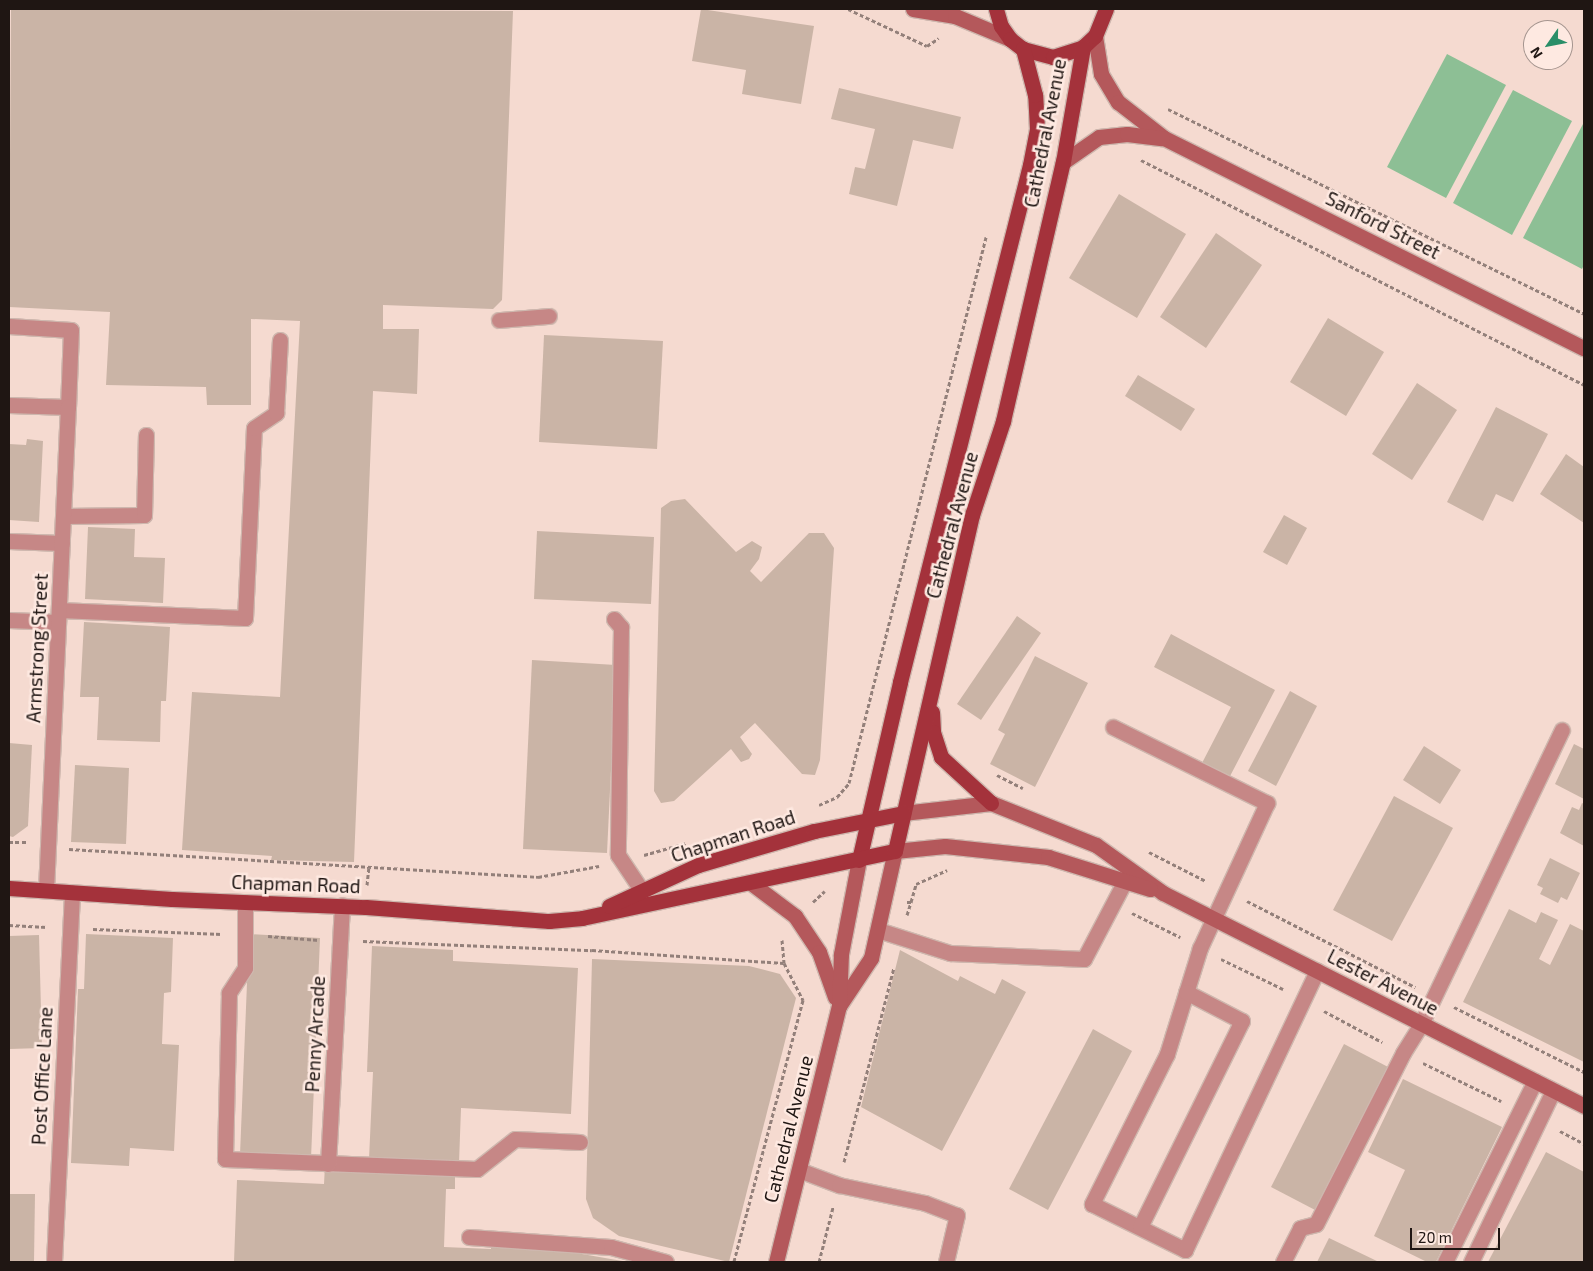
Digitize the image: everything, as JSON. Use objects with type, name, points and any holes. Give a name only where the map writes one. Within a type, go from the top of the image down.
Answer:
[{"type":"main road","points":[[996,9],[1001,26],[1010,39],[1023,49],[1053,57],[1082,47],[1094,36],[1106,9]]},
{"type":"main road","name":"Cathedral Avenue","points":[[895,851],[972,515],[1003,421],[1063,162],[1082,47]]},
{"type":"main road","name":"Cathedral Avenue","points":[[859,860],[867,818],[1030,165],[1037,129],[1036,95],[1023,49]]},
{"type":"main road","points":[[931,691],[933,732],[941,757],[991,803]]},
{"type":"main road","name":"Chapman Road","points":[[582,918],[698,865],[867,818],[903,813]]},
{"type":"main road","name":"Chapman Road","points":[[9,888],[342,906],[549,921],[582,918],[895,851]]},
{"type":"street","points":[[913,9],[955,16],[1010,39]]},
{"type":"street","name":"Sanford Street","points":[[1094,36],[1101,74],[1118,102],[1164,138],[1584,348]]},
{"type":"street","name":"Sanford Street","points":[[1063,162],[1099,138],[1127,134],[1164,138]]},
{"type":"street","points":[[499,320],[548,316]]},
{"type":"street","name":"Armstrong Street","points":[[9,326],[71,330],[46,890]]},
{"type":"street","points":[[9,620],[58,616],[245,618],[254,428],[276,414],[280,340]]},
{"type":"street","points":[[9,405],[68,408]]},
{"type":"street","points":[[64,516],[144,515],[146,435]]},
{"type":"street","points":[[9,541],[62,543]]},
{"type":"street","points":[[614,619],[621,627],[618,855],[642,891]]},
{"type":"street","points":[[1113,727],[1267,803],[1225,890],[1215,919],[1200,948],[1167,1054],[1092,1204],[1185,1250],[1317,971]]},
{"type":"street","points":[[1283,1262],[1300,1228],[1316,1224],[1403,1053],[1421,1024],[1432,995],[1562,730]]},
{"type":"street","name":"Lester Avenue","points":[[903,813],[991,803],[1096,845],[1163,893]]},
{"type":"street","name":"Lester Avenue","points":[[895,851],[945,846],[1048,857],[1163,893],[1584,1106]]},
{"type":"street","name":"Cathedral Avenue","points":[[838,1006],[871,958],[895,851]]},
{"type":"street","name":"Cathedral Avenue","points":[[776,1262],[838,1006],[841,954],[859,860]]},
{"type":"street","points":[[878,930],[950,953],[1084,959],[1125,881]]},
{"type":"street","points":[[751,883],[795,916],[819,952],[838,1006]]},
{"type":"street","name":"Post Office Lane","points":[[54,1262],[72,892]]},
{"type":"street","points":[[245,902],[245,968],[229,993],[225,1159],[477,1169],[515,1139],[580,1142]]},
{"type":"street","name":"Penny Arcade","points":[[328,1164],[342,906]]},
{"type":"street","points":[[1140,1228],[1242,1021],[1186,992]]},
{"type":"street","points":[[1445,1262],[1521,1111],[1534,1081]]},
{"type":"street","points":[[1471,1262],[1553,1091]]},
{"type":"street","points":[[798,1170],[839,1185],[925,1203],[957,1215],[946,1262]]},
{"type":"street","points":[[469,1237],[610,1246],[666,1262]]},
{"type":"path","points":[[848,9],[927,46],[940,37],[949,39]]},
{"type":"path","points":[[1167,109],[1584,314]]},
{"type":"path","points":[[1138,159],[1584,385]]},
{"type":"path","points":[[809,808],[837,797],[849,783],[986,234]]},
{"type":"path","points":[[990,772],[1025,790]]},
{"type":"path","points":[[66,849],[538,877],[621,861],[696,840]]},
{"type":"path","points":[[1147,851],[1584,1072]]},
{"type":"path","points":[[819,1262],[916,884],[957,866]]},
{"type":"path","points":[[930,871],[931,877]]},
{"type":"path","points":[[805,909],[825,891]]},
{"type":"path","points":[[902,901],[911,902]]},
{"type":"path","points":[[1114,904],[1304,1000],[1403,1053],[1521,1111]]},
{"type":"path","points":[[100,930],[244,934],[340,940],[592,950],[784,963]]},
{"type":"path","points":[[734,1262],[803,1000],[784,963],[782,935]]},
{"type":"path","points":[[1539,1120],[1584,1144]]},
{"type":"green space","points":[[1447,54],[1506,85],[1446,198],[1387,167]]},
{"type":"green space","points":[[1513,90],[1572,121],[1512,235],[1453,203]]},
{"type":"green space","points":[[1583,124],[1584,265],[1582,269],[1523,238]]},
{"type":"building","points":[[11,9],[513,11],[502,300],[493,309],[383,305],[383,329],[419,329],[417,394],[373,391],[354,862],[271,860],[272,856],[182,850],[192,692],[280,697],[300,321],[251,319],[251,405],[207,405],[206,387],[106,385],[110,312],[9,307]]},
{"type":"building","points":[[701,9],[814,26],[801,104],[742,94],[746,70],[692,61]]},
{"type":"building","points":[[839,88],[961,117],[953,149],[913,140],[897,206],[849,194],[855,167],[865,169],[875,129],[831,119]]},
{"type":"building","points":[[1119,194],[1186,234],[1137,318],[1069,278]]},
{"type":"building","points":[[1216,233],[1262,265],[1206,348],[1160,317]]},
{"type":"building","points":[[1328,318],[1384,352],[1346,416],[1290,382]]},
{"type":"building","points":[[544,335],[663,341],[657,449],[539,442]]},
{"type":"building","points":[[1138,375],[1195,409],[1181,431],[1125,396]]},
{"type":"building","points":[[1417,383],[1457,410],[1412,480],[1372,454]]},
{"type":"building","points":[[1496,407],[1548,434],[1513,502],[1496,494],[1483,521],[1447,502]]},
{"type":"building","points":[[27,439],[43,441],[39,522],[9,520],[9,444],[26,445]]},
{"type":"building","points":[[1566,454],[1584,467],[1584,523],[1540,494]]},
{"type":"building","points":[[685,499],[736,552],[752,541],[762,547],[759,559],[750,571],[761,582],[809,533],[824,533],[834,548],[820,760],[815,775],[802,774],[755,723],[740,737],[752,754],[749,759],[741,762],[731,749],[674,801],[661,803],[654,791],[661,508],[671,501]]},
{"type":"building","points":[[1284,515],[1307,528],[1287,565],[1263,552]]},
{"type":"building","points":[[88,527],[135,529],[134,557],[165,558],[163,603],[85,599]]},
{"type":"building","points":[[537,531],[654,537],[651,604],[534,599]]},
{"type":"building","points":[[1017,616],[1041,633],[981,720],[957,704]]},
{"type":"building","points":[[84,622],[170,627],[166,701],[161,701],[160,742],[97,740],[99,697],[80,697]]},
{"type":"building","points":[[1171,634],[1275,690],[1228,780],[1201,765],[1231,707],[1154,667]]},
{"type":"building","points":[[1035,656],[1088,683],[1035,787],[990,764],[1005,734],[998,730]]},
{"type":"building","points":[[532,660],[616,665],[607,853],[523,849]]},
{"type":"building","points":[[1290,691],[1317,706],[1276,786],[1248,771]]},
{"type":"building","points":[[9,743],[32,745],[28,826],[13,837],[9,836]]},
{"type":"building","points":[[1574,744],[1584,749],[1584,799],[1555,784]]},
{"type":"building","points":[[1424,746],[1461,770],[1440,804],[1403,780]]},
{"type":"building","points":[[75,765],[129,768],[126,844],[71,842]]},
{"type":"building","points":[[1394,796],[1453,828],[1392,941],[1333,910]]},
{"type":"building","points":[[1582,803],[1584,804],[1584,846],[1560,833],[1572,807],[1579,810]]},
{"type":"building","points":[[1550,858],[1580,873],[1567,900],[1561,897],[1558,903],[1540,894],[1543,888],[1537,885]]},
{"type":"building","points":[[1509,909],[1536,923],[1541,912],[1558,920],[1539,959],[1550,965],[1570,924],[1584,931],[1584,1062],[1463,1002]]},
{"type":"building","points":[[86,934],[173,938],[171,992],[164,993],[162,1044],[179,1045],[174,1151],[130,1148],[129,1166],[71,1163],[78,989],[84,989]]},
{"type":"building","points":[[249,934],[320,938],[311,1159],[240,1155]]},
{"type":"building","points":[[39,935],[42,1048],[9,1049],[9,936]]},
{"type":"building","points":[[372,946],[453,950],[453,961],[578,968],[571,1114],[461,1108],[459,1163],[369,1159],[373,1072],[367,1072]]},
{"type":"building","points":[[900,950],[958,981],[960,976],[995,994],[1002,979],[1026,992],[942,1151],[861,1107]]},
{"type":"building","points":[[592,959],[749,966],[780,974],[796,998],[729,1262],[619,1236],[593,1218],[586,1199]]},
{"type":"building","points":[[1093,1029],[1132,1051],[1048,1210],[1009,1189]]},
{"type":"building","points":[[1344,1044],[1390,1068],[1317,1211],[1271,1187]]},
{"type":"building","points":[[1403,1079],[1502,1127],[1436,1262],[1427,1262],[1374,1236],[1405,1170],[1368,1152]]},
{"type":"building","points":[[1546,1152],[1584,1172],[1584,1262],[1488,1262]]},
{"type":"building","points":[[325,1165],[455,1170],[455,1189],[446,1189],[444,1247],[491,1249],[491,1242],[583,1246],[582,1254],[628,1262],[234,1262],[237,1180],[324,1184]]},
{"type":"building","points":[[9,1194],[35,1194],[34,1262],[9,1262]]},
{"type":"building","points":[[1329,1238],[1379,1262],[1317,1262]]}]
